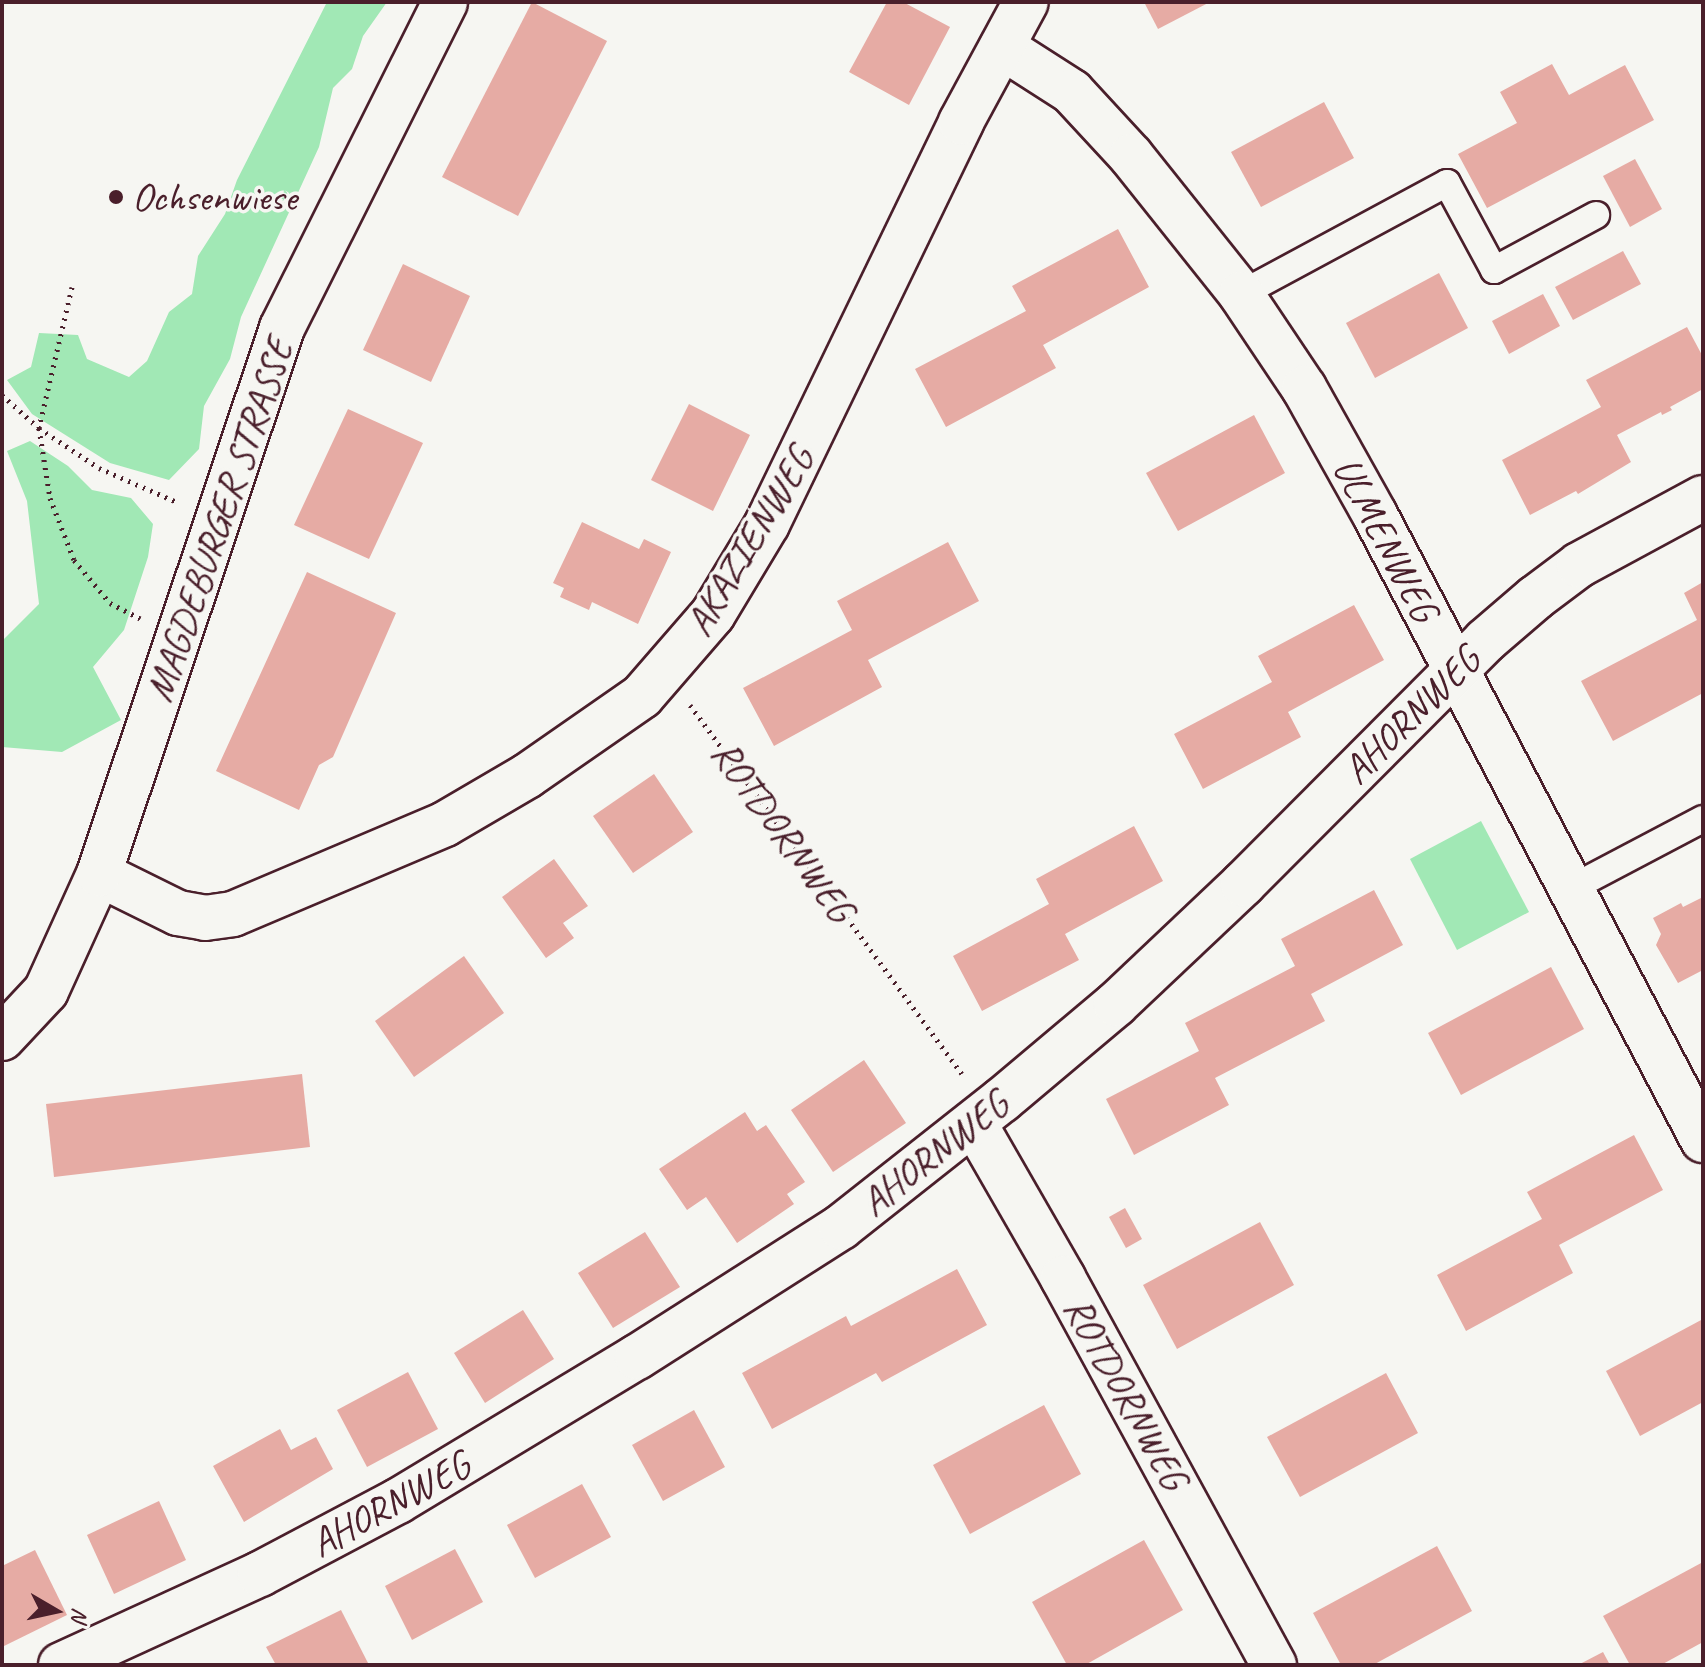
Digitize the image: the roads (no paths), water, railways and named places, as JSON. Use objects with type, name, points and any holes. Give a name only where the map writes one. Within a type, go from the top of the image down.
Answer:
[{"type":"street","name":"MAGDEBURGER STRASSE","points":[[2,1038],[46,991],[99,874],[282,328],[445,2]]},
{"type":"street","name":"AKAZIENWEG","points":[[99,874],[178,913],[205,918],[233,914],[445,824],[527,776],[642,696],[713,614],[767,524],[961,122],[1026,2]]},
{"type":"street","name":"ULMENWEG","points":[[1002,47],[1048,73],[1072,92],[1140,167],[1241,294],[1304,388],[1703,1140]]},
{"type":"street","name":"AHORNWEG","points":[[61,1665],[260,1574],[477,1456],[841,1227],[974,1123],[1116,1004],[1254,874],[1455,671],[1535,598],[1579,565],[1703,498]]},
{"type":"street","name":"ROTDORNWEG","points":[[974,1123],[1063,1278],[1274,1665]]},
{"type":"lane","points":[[1241,294],[1447,183],[1494,270],[1596,215]]},
{"type":"lane","points":[[1570,889],[1703,819]]},
{"type":"place","name":"Ochsenwiese","points":[[116,197]]}]
